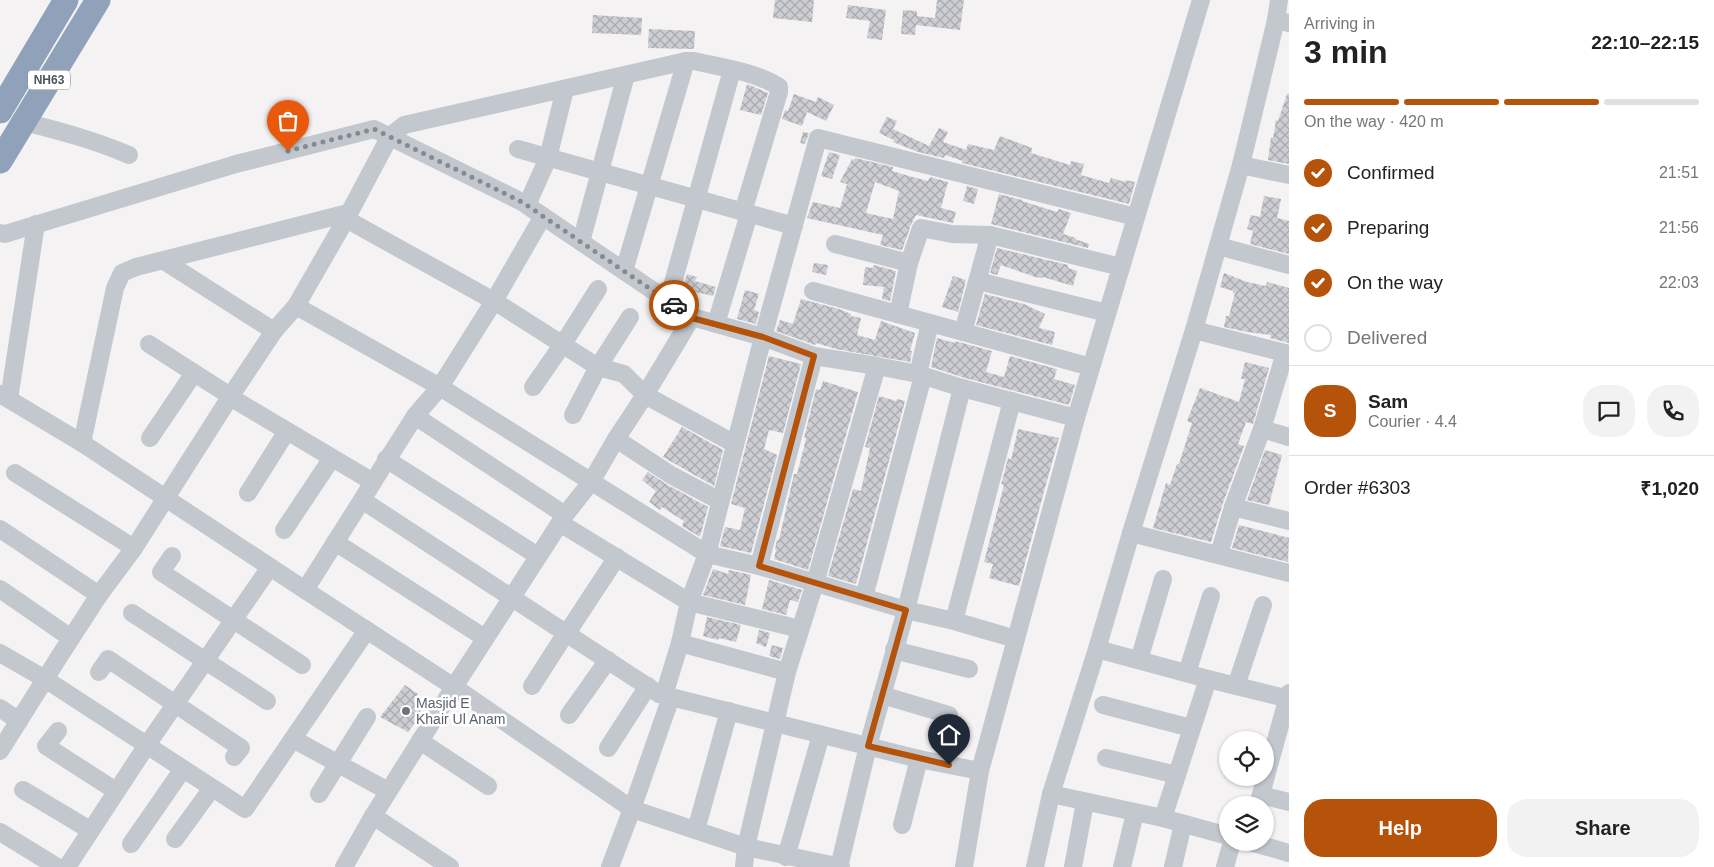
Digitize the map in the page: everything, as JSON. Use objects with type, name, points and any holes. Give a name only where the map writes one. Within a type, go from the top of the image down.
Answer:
[{"type":"highway","name":"NH63","points":[[0,111],[66,0]]},
{"type":"highway","name":"NH63","points":[[0,160],[98,0]]},
{"type":"street","points":[[964,867],[980,771],[1076,418],[1201,0]]},
{"type":"street","points":[[1035,867],[1051,794],[1194,330],[1282,21],[1279,0]]},
{"type":"street","points":[[624,271],[686,61]]},
{"type":"street","points":[[0,751],[71,638],[99,595],[134,548],[274,330],[296,306],[390,136],[404,125],[686,61],[694,61],[732,70],[773,82],[779,87],[780,92],[716,324]]},
{"type":"street","points":[[668,301],[732,70]]},
{"type":"street","points":[[581,242],[626,75]]},
{"type":"street","points":[[527,205],[548,158],[565,89]]},
{"type":"street","points":[[24,122],[102,143],[129,155]]},
{"type":"street","points":[[0,233],[5,234],[236,164],[374,129],[527,205],[692,318],[763,337],[814,356],[920,375],[1076,418]]},
{"type":"street","points":[[610,867],[632,809],[668,696],[689,602],[707,554],[763,337],[818,138],[1136,217]]},
{"type":"street","points":[[518,150],[794,226]]},
{"type":"street","points":[[1240,165],[1289,175]]},
{"type":"street","points":[[82,443],[115,288],[122,273],[136,267],[347,216],[494,301],[598,367],[624,374],[644,395],[735,444]]},
{"type":"street","points":[[305,590],[386,459],[415,416],[440,387],[494,301],[543,216]]},
{"type":"street","points":[[36,224],[4,396],[82,443],[454,687],[632,809],[746,847],[840,867],[868,746],[906,610],[962,388]]},
{"type":"street","points":[[898,314],[909,263],[921,228],[952,234],[990,236],[1120,267]]},
{"type":"street","points":[[963,332],[990,236]]},
{"type":"street","points":[[835,244],[909,263]]},
{"type":"street","points":[[1218,246],[1289,265]]},
{"type":"street","points":[[164,261],[274,330]]},
{"type":"street","points":[[978,281],[1107,313]]},
{"type":"street","points":[[533,387],[598,289]]},
{"type":"street","points":[[813,291],[1091,367]]},
{"type":"street","points":[[296,306],[440,387],[707,554],[759,566],[906,610],[954,620],[1016,639]]},
{"type":"street","points":[[573,415],[598,367],[630,318]]},
{"type":"street","points":[[344,867],[388,791],[562,519],[591,482],[692,318]]},
{"type":"street","points":[[864,597],[920,375],[930,323]]},
{"type":"street","points":[[1194,330],[1287,354],[1233,507],[1219,554]]},
{"type":"street","points":[[149,344],[230,398],[373,482]]},
{"type":"street","points":[[759,566],[814,356]]},
{"type":"street","points":[[744,867],[746,847],[788,672],[877,366]]},
{"type":"street","points":[[150,438],[194,373]]},
{"type":"street","points":[[954,620],[1012,401]]},
{"type":"street","points":[[415,416],[616,557],[689,602],[800,629]]},
{"type":"street","points":[[1262,429],[1289,437]]},
{"type":"street","points":[[248,493],[287,431]]},
{"type":"street","points":[[616,439],[671,475],[720,501]]},
{"type":"street","points":[[284,530],[332,458]]},
{"type":"street","points":[[386,459],[538,556]]},
{"type":"street","points":[[15,473],[134,548]]},
{"type":"street","points":[[362,500],[659,694],[918,759],[980,771]]},
{"type":"street","points":[[1233,507],[1289,521]]},
{"type":"street","points":[[1131,532],[1289,573]]},
{"type":"street","points":[[1,533],[99,595]]},
{"type":"street","points":[[335,542],[485,638]]},
{"type":"street","points":[[172,556],[161,572],[302,665]]},
{"type":"street","points":[[532,686],[616,557]]},
{"type":"street","points":[[67,867],[147,745],[270,566]]},
{"type":"street","points":[[1139,660],[1163,578]]},
{"type":"street","points":[[0,589],[71,638]]},
{"type":"street","points":[[1188,673],[1211,596]]},
{"type":"street","points":[[1236,686],[1262,605]]},
{"type":"street","points":[[132,613],[267,701]]},
{"type":"street","points":[[0,653],[45,679],[245,809],[367,630]]},
{"type":"street","points":[[680,643],[788,672]]},
{"type":"street","points":[[1097,648],[1208,679],[1288,697],[1282,749],[1262,796]]},
{"type":"street","points":[[894,650],[969,669]]},
{"type":"street","points":[[100,672],[108,658],[241,748],[234,757]]},
{"type":"street","points":[[569,715],[608,660]]},
{"type":"street","points":[[1163,818],[1208,679]]},
{"type":"street","points":[[608,748],[648,686]]},
{"type":"street","points":[[882,696],[950,715]]},
{"type":"street","points":[[1103,705],[1191,728]]},
{"type":"street","points":[[0,708],[19,721]]},
{"type":"street","points":[[696,830],[729,711]]},
{"type":"street","points":[[319,794],[367,717]]},
{"type":"street","points":[[58,730],[46,746],[116,791]]},
{"type":"street","points":[[786,856],[821,735]]},
{"type":"street","points":[[293,740],[388,791]]},
{"type":"street","points":[[420,741],[488,786]]},
{"type":"street","points":[[1106,758],[1176,775]]},
{"type":"street","points":[[902,825],[918,759]]},
{"type":"street","points":[[131,844],[183,769]]},
{"type":"street","points":[[175,839],[212,788]]},
{"type":"street","points":[[23,790],[90,830]]},
{"type":"street","points":[[1051,794],[1163,818],[1219,834]]},
{"type":"street","points":[[1274,801],[1289,802]]},
{"type":"street","points":[[1072,867],[1085,802]]},
{"type":"street","points":[[1122,867],[1135,813]]},
{"type":"street","points":[[373,816],[450,867]]},
{"type":"street","points":[[1173,867],[1183,824]]},
{"type":"street","points":[[0,832],[58,867]]},
{"type":"street","points":[[1225,867],[1229,851]]},
{"type":"street","points":[[1271,851],[1285,857]]},
{"type":"building","points":[[775,0],[814,0],[812,22],[773,18]]},
{"type":"building","points":[[937,0],[964,0],[960,30],[916,25],[915,35],[901,34],[903,10],[917,11],[917,16],[935,18]]},
{"type":"building","points":[[848,5],[886,10],[882,40],[867,38],[870,21],[846,18]]},
{"type":"building","points":[[593,15],[642,18],[641,35],[592,33]]},
{"type":"building","points":[[649,29],[695,31],[694,49],[648,48]]},
{"type":"building","points":[[747,84],[768,93],[761,115],[740,110]]},
{"type":"building","points":[[794,94],[816,102],[818,97],[834,105],[826,121],[807,112],[802,126],[782,119],[785,110],[788,111]]},
{"type":"building","points":[[1287,94],[1289,94],[1289,164],[1268,160],[1276,120],[1278,121]]},
{"type":"building","points":[[887,117],[897,121],[893,129],[929,146],[939,128],[948,132],[943,142],[966,150],[968,144],[994,150],[1000,136],[1032,148],[1031,153],[1070,165],[1071,161],[1084,164],[1081,175],[1109,183],[1111,178],[1125,182],[1126,180],[1135,182],[1129,204],[962,163],[963,161],[945,155],[944,158],[918,152],[893,142],[894,140],[879,133]]},
{"type":"building","points":[[803,132],[809,133],[805,144],[800,143]]},
{"type":"building","points":[[829,152],[840,155],[832,179],[821,176]]},
{"type":"building","points":[[855,158],[893,167],[892,171],[928,181],[930,177],[948,182],[941,208],[956,212],[953,223],[916,215],[902,250],[880,245],[883,235],[807,218],[813,202],[840,208],[847,184],[840,182],[852,159],[854,160]],"holes":[[[875,182],[899,191],[893,219],[866,213]]]},
{"type":"building","points":[[967,186],[978,189],[974,204],[963,201]]},
{"type":"building","points":[[999,194],[1057,212],[1059,209],[1071,213],[1063,234],[1089,244],[1088,248],[991,224]]},
{"type":"building","points":[[1264,196],[1281,199],[1277,218],[1289,221],[1289,254],[1250,244],[1253,231],[1247,229],[1251,215],[1260,217]]},
{"type":"building","points":[[997,248],[1068,265],[1068,268],[1077,271],[1073,286],[1043,277],[1035,277],[1001,265],[997,275],[990,273]]},
{"type":"building","points":[[814,263],[828,265],[826,275],[812,272]]},
{"type":"building","points":[[874,265],[896,271],[890,301],[882,299],[884,287],[863,285],[865,267],[873,268]]},
{"type":"building","points":[[1224,273],[1247,282],[1266,286],[1267,282],[1289,288],[1289,343],[1270,338],[1271,335],[1224,327],[1235,293],[1220,287]]},
{"type":"building","points":[[687,274],[697,277],[695,281],[716,287],[713,296],[682,289]]},
{"type":"building","points":[[953,276],[966,280],[958,312],[942,307]]},
{"type":"building","points":[[745,290],[759,294],[754,310],[759,312],[756,324],[737,319]]},
{"type":"building","points":[[985,294],[1024,304],[1045,314],[1039,328],[1055,332],[1052,345],[976,325]]},
{"type":"building","points":[[801,299],[839,309],[851,314],[851,316],[861,318],[857,335],[875,340],[881,321],[915,333],[910,351],[912,351],[910,362],[836,349],[816,343],[815,345],[776,331],[780,320],[793,324]]},
{"type":"building","points":[[937,338],[992,351],[986,372],[1004,377],[1010,356],[1057,369],[1054,379],[1075,385],[1069,405],[965,378],[931,367]]},
{"type":"building","points":[[769,356],[801,364],[783,433],[769,430],[764,449],[777,455],[751,553],[720,546],[725,527],[740,530],[745,508],[731,504]]},
{"type":"building","points":[[1245,362],[1269,368],[1253,424],[1246,422],[1238,444],[1244,446],[1211,542],[1153,528],[1166,483],[1170,485],[1177,464],[1179,464],[1192,423],[1187,421],[1200,388],[1239,402],[1245,379],[1241,379]]},
{"type":"building","points":[[823,381],[858,392],[808,570],[774,559],[794,474],[797,474],[804,447],[806,438],[804,438],[816,389],[820,390]]},
{"type":"building","points":[[879,396],[896,401],[897,399],[905,401],[856,584],[828,576],[853,489],[861,491],[870,448],[865,447]]},
{"type":"building","points":[[682,427],[723,450],[714,486],[663,457]]},
{"type":"building","points":[[1018,429],[1059,438],[1019,586],[989,578],[993,564],[984,562],[1004,485],[1001,484],[1008,458],[1011,460]]},
{"type":"building","points":[[1265,450],[1282,455],[1269,505],[1247,500]]},
{"type":"building","points":[[648,472],[708,507],[700,537],[682,526],[684,521],[662,507],[660,510],[649,502],[656,491],[642,480]]},
{"type":"building","points":[[1239,525],[1289,538],[1288,562],[1232,548]]},
{"type":"building","points":[[713,569],[728,574],[729,570],[751,575],[745,605],[703,595]]},
{"type":"building","points":[[769,580],[802,590],[798,602],[790,600],[786,615],[762,609]]},
{"type":"building","points":[[707,617],[741,625],[736,642],[703,636]]},
{"type":"building","points":[[759,630],[770,633],[766,647],[756,643]]},
{"type":"building","points":[[772,645],[783,648],[780,659],[769,656]]},
{"type":"building","points":[[405,685],[418,694],[421,715],[408,732],[380,717]]},
{"type":"way so far","points":[[288,151],[374,129],[522,202],[674,305]]},
{"type":"place","name":"Masjid E Khair Ul Anam","points":[[406,711]]},
{"type":"route","points":[[674,305],[692,318],[763,337],[814,356],[759,566],[906,610],[868,746],[949,765]]}]
